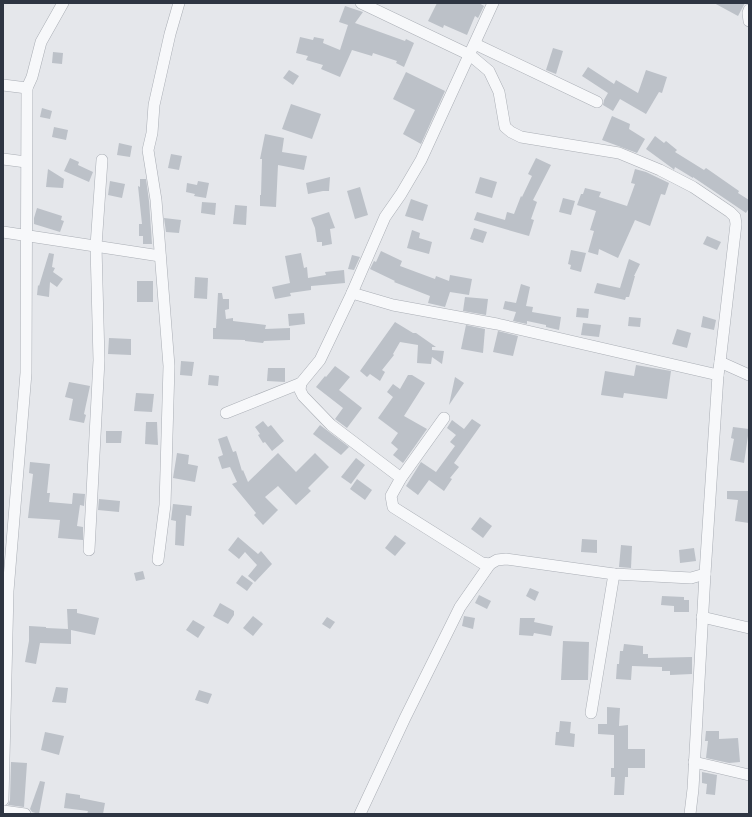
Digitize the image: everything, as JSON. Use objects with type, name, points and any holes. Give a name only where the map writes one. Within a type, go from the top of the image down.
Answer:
[{"type":"street","points":[[3,800],[5,591],[26,373],[27,88],[32,77],[41,42],[63,3]]},
{"type":"street","points":[[158,560],[165,505],[169,366],[156,200],[148,150],[152,133],[154,105],[170,34],[180,3]]},
{"type":"street","points":[[361,3],[597,102]]},
{"type":"street","points":[[226,413],[301,383],[320,360],[352,293],[385,217],[401,194],[421,160],[493,3]]},
{"type":"street","points":[[749,10],[749,21]]},
{"type":"street","points":[[472,49],[489,71],[499,92],[505,127],[511,132],[521,137],[620,154],[660,170],[693,187],[730,212],[734,217],[736,224],[718,375],[704,574],[690,814]]},
{"type":"street","points":[[3,85],[27,88]]},
{"type":"street","points":[[3,159],[26,162]]},
{"type":"street","points":[[89,550],[99,360],[96,246],[102,160]]},
{"type":"street","points":[[3,226],[8,233],[160,256]]},
{"type":"street","points":[[352,293],[392,305],[497,324],[718,375]]},
{"type":"street","points":[[720,362],[749,375]]},
{"type":"street","points":[[301,383],[300,390],[303,396],[331,425],[401,478]]},
{"type":"street","points":[[444,418],[401,478],[391,496],[393,507],[482,563],[490,564]]},
{"type":"street","points":[[360,814],[460,606],[490,564],[497,560],[506,559],[614,574],[691,578],[704,574]]},
{"type":"street","points":[[591,713],[614,574]]},
{"type":"street","points":[[702,617],[749,628]]},
{"type":"street","points":[[694,762],[749,775]]},
{"type":"street","points":[[3,810],[25,814]]},
{"type":"building","points":[[437,3],[479,3],[484,6],[478,18],[475,16],[467,35],[444,25],[443,28],[428,21]]},
{"type":"building","points":[[714,3],[745,3],[738,16]]},
{"type":"building","points":[[345,6],[363,12],[355,23],[405,41],[406,39],[414,43],[404,67],[396,63],[397,61],[373,53],[372,56],[352,50],[340,77],[321,69],[323,65],[306,60],[308,56],[296,53],[300,37],[313,40],[314,37],[324,39],[323,43],[340,50],[348,25],[339,22]]},
{"type":"building","points":[[553,48],[563,51],[556,74],[546,70]]},
{"type":"building","points":[[53,52],[63,53],[62,64],[52,63]]},
{"type":"building","points":[[588,67],[614,84],[616,80],[638,93],[646,70],[667,77],[662,93],[659,92],[646,114],[620,99],[613,111],[603,105],[608,93],[582,76]]},
{"type":"building","points":[[289,70],[299,76],[293,85],[283,78]]},
{"type":"building","points":[[406,72],[445,91],[421,144],[403,134],[415,110],[393,99]]},
{"type":"building","points":[[291,104],[321,114],[312,139],[282,129]]},
{"type":"building","points":[[42,108],[52,111],[50,119],[40,117]]},
{"type":"building","points":[[612,116],[630,124],[629,129],[645,139],[637,153],[602,140]]},
{"type":"building","points":[[54,127],[68,130],[66,140],[52,137]]},
{"type":"building","points":[[265,134],[284,138],[282,152],[307,156],[304,170],[278,165],[276,207],[260,206],[262,159],[260,159]]},
{"type":"building","points":[[655,136],[664,143],[666,141],[677,150],[675,152],[704,170],[706,168],[739,191],[738,193],[749,200],[749,208],[746,213],[693,177],[675,167],[674,170],[646,149]]},
{"type":"building","points":[[119,143],[132,146],[130,157],[117,155]]},
{"type":"building","points":[[171,154],[182,156],[179,170],[168,168]]},
{"type":"building","points":[[70,158],[79,162],[78,165],[93,172],[89,182],[64,171]]},
{"type":"building","points":[[536,158],[551,165],[533,200],[537,202],[531,219],[534,220],[529,236],[474,220],[477,212],[505,220],[507,212],[514,214],[521,196],[522,197],[532,176],[528,174]]},
{"type":"building","points":[[48,169],[64,179],[63,188],[46,187]]},
{"type":"building","points":[[635,169],[646,172],[669,183],[665,195],[661,194],[650,226],[635,220],[618,258],[599,249],[598,255],[588,252],[594,231],[590,230],[596,211],[577,205],[581,194],[583,194],[585,188],[601,192],[599,197],[627,206],[635,184],[631,183]]},
{"type":"building","points":[[330,177],[329,191],[308,194],[306,183]]},
{"type":"building","points":[[480,177],[497,182],[492,198],[475,193]]},
{"type":"building","points":[[140,179],[146,179],[152,244],[143,244],[143,236],[139,236],[139,224],[142,224],[138,186],[140,187]]},
{"type":"building","points":[[110,181],[125,184],[122,198],[108,195]]},
{"type":"building","points":[[198,181],[209,183],[206,198],[194,196],[195,194],[186,192],[187,183],[197,185]]},
{"type":"building","points":[[360,187],[368,215],[355,219],[347,191]]},
{"type":"building","points":[[563,198],[575,201],[571,215],[559,212]]},
{"type":"building","points":[[411,199],[428,205],[423,221],[405,216]]},
{"type":"building","points":[[202,202],[216,203],[215,215],[201,213]]},
{"type":"building","points":[[235,205],[247,206],[246,225],[233,224]]},
{"type":"building","points":[[37,208],[62,216],[61,220],[64,221],[60,232],[34,224]]},
{"type":"building","points":[[329,212],[335,228],[330,229],[332,244],[322,246],[322,242],[317,242],[315,228],[311,218]]},
{"type":"building","points":[[164,218],[181,220],[179,233],[166,232]]},
{"type":"building","points":[[474,228],[487,232],[483,243],[470,239]]},
{"type":"building","points":[[412,230],[420,233],[419,238],[432,242],[429,254],[407,248]]},
{"type":"building","points":[[707,236],[721,242],[717,250],[703,244]]},
{"type":"building","points":[[571,250],[586,253],[581,272],[570,269],[571,265],[568,264]]},
{"type":"building","points":[[381,251],[402,261],[400,266],[435,279],[436,276],[449,281],[450,275],[472,279],[469,295],[450,292],[445,307],[428,303],[430,296],[394,282],[395,281],[370,269],[374,261],[376,262]]},
{"type":"building","points":[[49,253],[54,254],[52,267],[55,268],[53,272],[63,279],[57,287],[50,282],[49,297],[37,295],[38,285],[39,286]]},
{"type":"building","points":[[301,253],[304,268],[307,267],[308,278],[326,275],[325,272],[344,270],[345,283],[311,286],[311,290],[290,293],[291,296],[275,299],[272,287],[290,283],[285,256]]},
{"type":"building","points":[[352,255],[360,257],[354,270],[348,269]]},
{"type":"building","points":[[629,259],[640,264],[634,276],[629,297],[626,297],[625,300],[594,293],[597,283],[620,288]]},
{"type":"building","points":[[195,277],[208,278],[207,299],[194,298]]},
{"type":"building","points":[[137,281],[153,281],[153,302],[137,302]]},
{"type":"building","points":[[521,284],[530,287],[526,306],[533,307],[532,312],[561,317],[559,330],[546,327],[546,325],[527,321],[527,324],[513,321],[516,312],[503,309],[505,301],[516,303]]},
{"type":"building","points":[[218,293],[222,293],[223,299],[229,299],[229,309],[225,310],[226,319],[233,318],[233,321],[266,325],[265,329],[290,328],[290,340],[264,341],[263,343],[245,340],[213,339],[213,328],[216,328]]},
{"type":"building","points":[[465,297],[488,299],[486,315],[463,311]]},
{"type":"building","points":[[577,308],[589,309],[588,318],[576,317]]},
{"type":"building","points":[[304,313],[305,324],[289,326],[288,314]]},
{"type":"building","points":[[703,316],[716,320],[714,330],[701,327]]},
{"type":"building","points":[[629,317],[641,318],[640,327],[628,326]]},
{"type":"building","points":[[395,322],[413,333],[416,333],[436,347],[432,347],[432,350],[444,351],[442,364],[432,357],[431,364],[417,363],[418,345],[400,342],[393,354],[394,355],[382,370],[385,372],[380,381],[370,374],[367,377],[360,371]]},
{"type":"building","points":[[583,323],[601,325],[599,337],[581,335]]},
{"type":"building","points":[[466,325],[485,329],[483,353],[461,349]]},
{"type":"building","points":[[677,329],[691,333],[687,348],[672,344]]},
{"type":"building","points":[[498,331],[518,336],[513,356],[493,352]]},
{"type":"building","points":[[109,338],[131,339],[131,355],[108,354]]},
{"type":"building","points":[[181,361],[194,362],[192,376],[180,375]]},
{"type":"building","points":[[636,365],[671,371],[667,399],[624,393],[623,398],[601,395],[605,371],[634,376]]},
{"type":"building","points":[[335,366],[350,377],[339,390],[362,408],[347,428],[335,419],[343,408],[316,387]]},
{"type":"building","points":[[268,368],[285,368],[285,382],[267,381]]},
{"type":"building","points":[[209,375],[219,376],[218,386],[208,385]]},
{"type":"building","points":[[408,375],[412,375],[425,383],[404,416],[427,429],[403,463],[393,455],[398,449],[391,443],[398,433],[378,418],[393,397],[387,392],[393,384],[400,389]]},
{"type":"building","points":[[455,377],[464,383],[449,405]]},
{"type":"building","points":[[69,382],[90,386],[84,414],[86,415],[84,423],[69,420],[73,399],[65,397]]},
{"type":"building","points":[[136,393],[154,394],[152,412],[134,411]]},
{"type":"building","points":[[472,419],[481,425],[454,463],[459,467],[450,478],[452,479],[444,491],[429,480],[418,495],[406,486],[421,462],[436,472],[455,446],[450,442],[456,435],[447,428],[452,420],[464,429]]},
{"type":"building","points":[[263,421],[268,427],[271,425],[284,441],[272,451],[265,442],[263,443],[258,435],[260,434],[255,427]]},
{"type":"building","points":[[146,422],[157,422],[158,445],[145,444]]},
{"type":"building","points":[[320,425],[349,447],[341,455],[313,434]]},
{"type":"building","points":[[733,427],[749,429],[744,463],[730,460],[734,439],[731,438]]},
{"type":"building","points":[[106,431],[122,431],[121,443],[106,443]]},
{"type":"building","points":[[227,436],[233,452],[236,451],[242,471],[243,470],[248,482],[278,453],[296,472],[315,453],[329,467],[308,488],[311,491],[296,505],[278,486],[265,497],[278,510],[263,525],[254,515],[256,513],[232,484],[237,482],[230,467],[222,469],[218,457],[223,455],[218,439]]},
{"type":"building","points":[[177,453],[189,455],[188,464],[198,466],[195,482],[173,478]]},
{"type":"building","points":[[356,458],[365,465],[351,484],[341,477]]},
{"type":"building","points":[[30,462],[50,464],[47,493],[50,493],[49,502],[72,504],[73,493],[85,494],[84,506],[80,505],[77,526],[83,527],[83,540],[58,538],[60,520],[28,518],[33,474],[29,473]]},
{"type":"building","points":[[357,479],[372,490],[365,500],[350,489]]},
{"type":"building","points":[[727,491],[749,491],[749,523],[735,521],[738,500],[727,499]]},
{"type":"building","points":[[99,499],[120,501],[119,512],[98,510]]},
{"type":"building","points":[[173,504],[192,506],[191,516],[186,515],[184,546],[175,545],[176,521],[171,520]]},
{"type":"building","points":[[480,517],[492,526],[483,538],[471,529]]},
{"type":"building","points":[[395,535],[406,543],[395,556],[385,548]]},
{"type":"building","points":[[238,537],[258,554],[261,551],[272,564],[255,582],[248,576],[257,565],[245,552],[239,559],[228,550]]},
{"type":"building","points":[[582,539],[597,540],[597,553],[581,552]]},
{"type":"building","points":[[621,545],[632,546],[631,568],[619,567]]},
{"type":"building","points":[[694,548],[696,561],[680,563],[679,550]]},
{"type":"building","points":[[143,571],[145,579],[136,581],[134,573]]},
{"type":"building","points":[[242,575],[253,583],[247,591],[236,583]]},
{"type":"building","points":[[530,588],[539,592],[535,601],[526,596]]},
{"type":"building","points":[[479,595],[491,601],[487,609],[475,603]]},
{"type":"building","points":[[662,596],[684,597],[684,600],[689,600],[689,612],[674,612],[674,606],[661,605]]},
{"type":"building","points":[[220,603],[234,611],[234,615],[228,624],[213,616]]},
{"type":"building","points":[[67,609],[77,609],[77,613],[99,618],[95,635],[71,630],[71,644],[40,643],[36,664],[25,662],[29,641],[29,626],[68,629]]},
{"type":"building","points":[[253,616],[263,624],[253,636],[243,628]]},
{"type":"building","points":[[464,616],[475,618],[473,629],[462,626]]},
{"type":"building","points":[[327,617],[335,622],[330,629],[322,624]]},
{"type":"building","points":[[520,618],[535,618],[534,622],[553,626],[551,636],[534,633],[533,636],[519,635]]},
{"type":"building","points":[[193,620],[205,627],[198,638],[186,630]]},
{"type":"building","points":[[563,641],[589,642],[588,680],[561,680]]},
{"type":"building","points":[[624,644],[643,646],[643,654],[648,654],[648,658],[692,657],[692,674],[670,675],[670,671],[662,671],[662,667],[632,666],[631,680],[616,679],[617,664],[619,664],[620,651],[623,651]]},
{"type":"building","points":[[56,687],[68,688],[66,703],[52,702]]},
{"type":"building","points":[[199,690],[212,694],[208,704],[195,700]]},
{"type":"building","points":[[607,707],[620,708],[619,726],[628,725],[628,749],[645,749],[645,768],[628,768],[628,777],[625,777],[624,795],[614,795],[615,777],[611,777],[611,768],[614,768],[614,735],[598,734],[598,724],[607,724]]},
{"type":"building","points":[[560,721],[571,722],[570,733],[575,734],[574,747],[555,745],[556,732],[559,732]]},
{"type":"building","points":[[706,731],[719,731],[719,739],[738,738],[740,762],[729,763],[706,758],[708,741],[705,741]]},
{"type":"building","points":[[45,732],[64,736],[59,755],[41,750]]},
{"type":"building","points":[[11,762],[27,763],[24,807],[8,805],[10,800]]},
{"type":"building","points":[[702,772],[717,775],[715,795],[706,794],[707,784],[702,783]]},
{"type":"building","points":[[40,781],[45,782],[39,814],[32,812],[30,809]]},
{"type":"building","points":[[66,793],[80,795],[80,798],[105,803],[103,814],[87,814],[88,811],[64,808]]}]
